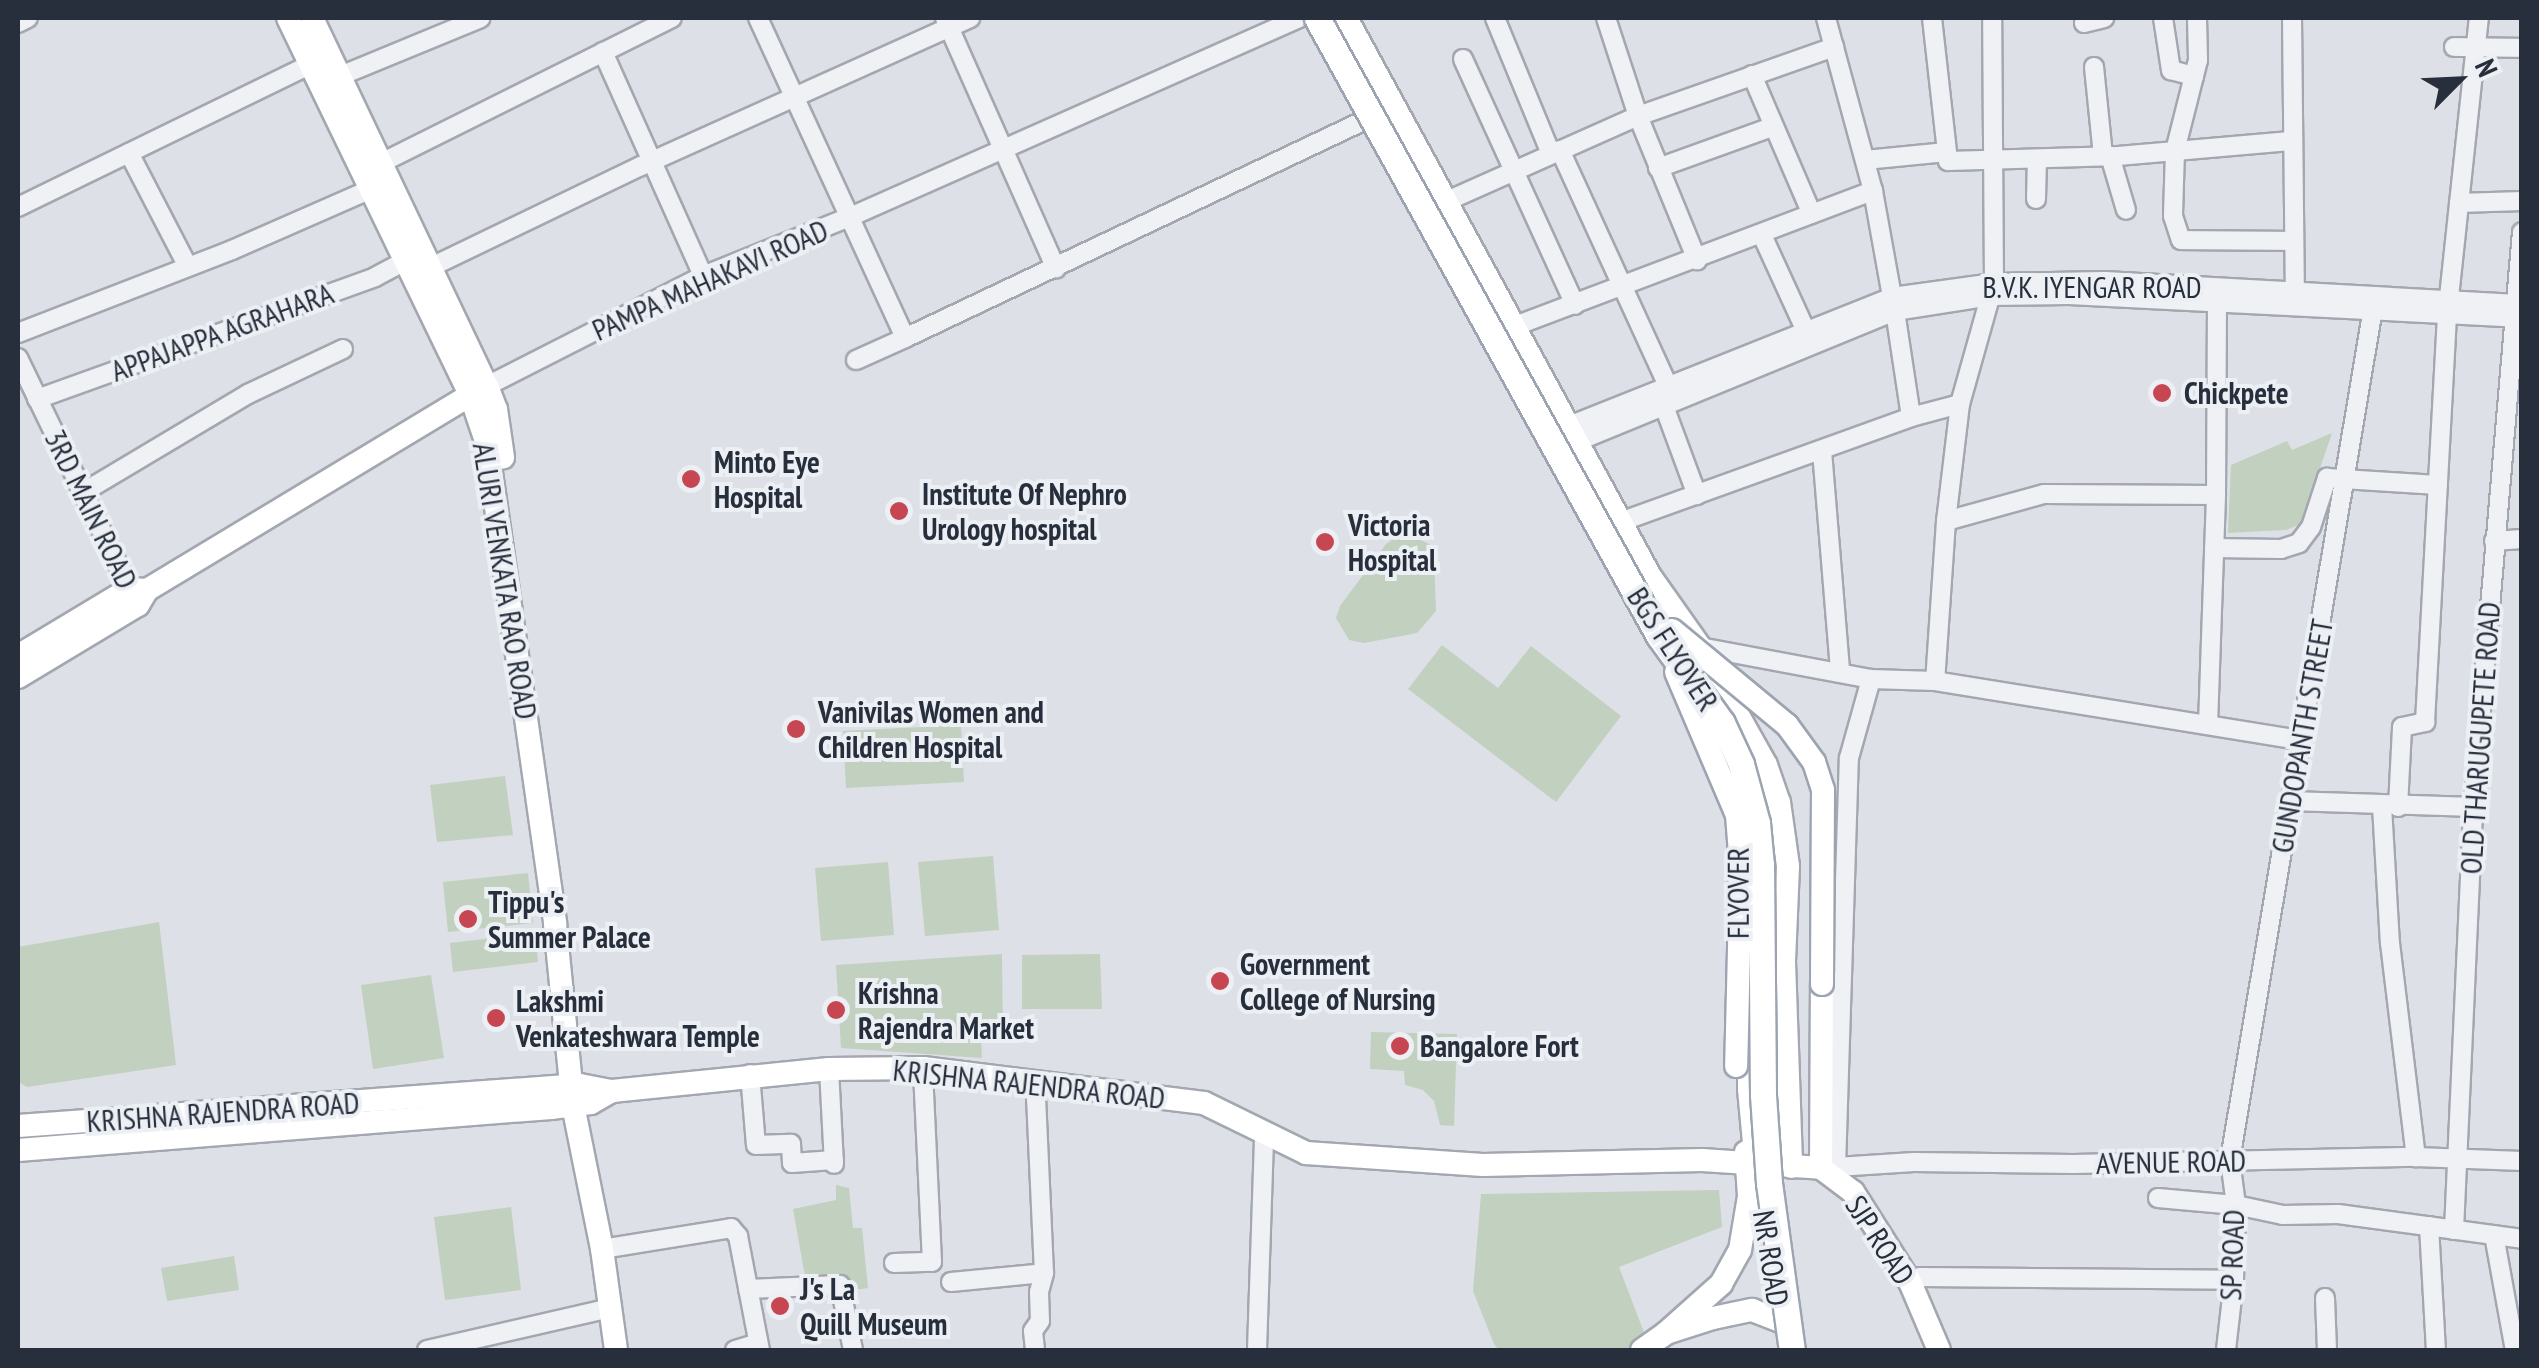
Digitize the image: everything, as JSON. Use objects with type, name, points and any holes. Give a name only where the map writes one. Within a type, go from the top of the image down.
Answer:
[{"type":"highway","name":"BGS FLYOVER","points":[[1317,18],[1666,633],[1722,723],[1741,764],[1757,823],[1766,1148],[1792,1350]]},
{"type":"highway","name":"BGS FLYOVER","points":[[1337,18],[1666,633],[1733,722],[1753,761],[1769,828],[1780,1188],[1798,1272],[1804,1350]]},
{"type":"main road","name":"ALURI VENKATA RAO ROAD","points":[[288,18],[327,65],[381,163],[430,267],[479,390],[576,1101],[616,1350]]},
{"type":"main road","name":"ALURI VENKATA RAO ROAD","points":[[312,18],[371,188],[405,261],[479,390],[496,409],[574,970],[576,1101]]},
{"type":"main road","points":[[1308,18],[1663,664],[1714,735],[1745,808],[1750,868],[1752,1166],[1740,1250],[1722,1284],[1642,1350]]},
{"type":"main road","points":[[1346,18],[1650,576],[1700,647],[1749,730],[1779,802],[1788,866],[1784,962],[1791,1168]]},
{"type":"main road","name":"PAMPA MAHAKAVI ROAD","points":[[18,677],[138,595],[479,390]]},
{"type":"main road","name":"PAMPA MAHAKAVI ROAD","points":[[18,656],[138,595]]},
{"type":"main road","points":[[1666,633],[1787,725],[1814,762],[1823,790],[1822,984],[1828,1167]]},
{"type":"main road","name":"FLYOVER","points":[[1666,633],[1737,815],[1741,867],[1736,1066],[1752,1166]]},
{"type":"main road","name":"KRISHNA RAJENDRA ROAD","points":[[18,1150],[576,1101],[612,1092],[750,1074],[923,1068],[1204,1103],[1306,1153],[1464,1164],[1702,1160],[1791,1168]]},
{"type":"main road","name":"KRISHNA RAJENDRA ROAD","points":[[18,1126],[576,1101]]},
{"type":"main road","name":"NR ROAD","points":[[1752,1166],[1783,1350]]},
{"type":"main road","name":"SJP ROAD","points":[[1791,1168],[1828,1167],[1852,1192],[1910,1282],[1939,1350]]},
{"type":"main road","points":[[1666,1334],[1752,1310],[1781,1321]]},
{"type":"street","points":[[18,23],[28,18]]},
{"type":"street","points":[[18,208],[129,152],[327,65],[481,18]]},
{"type":"street","points":[[381,163],[603,52],[650,22],[672,18]]},
{"type":"street","points":[[758,18],[906,338]]},
{"type":"street","points":[[430,267],[797,97],[947,22],[970,18]]},
{"type":"street","name":"PAMPA MAHAKAVI ROAD","points":[[479,390],[703,276],[850,218],[1299,18]]},
{"type":"street","points":[[1496,18],[1556,152],[1624,288],[1669,398],[1696,495]]},
{"type":"street","points":[[1606,18],[1638,116],[1697,260]]},
{"type":"street","points":[[1826,18],[1873,191],[1911,417]]},
{"type":"street","points":[[1932,18],[1948,161],[2106,156],[2290,141]]},
{"type":"street","points":[[1935,681],[1946,522],[1960,404],[1992,289],[1996,160],[1992,18]]},
{"type":"street","points":[[2084,23],[2104,18]]},
{"type":"street","points":[[2163,18],[2171,70],[2194,76]]},
{"type":"street","points":[[2197,18],[2194,76],[2175,151],[2173,216],[2181,240],[2293,240]]},
{"type":"street","points":[[2292,18],[2294,292]]},
{"type":"street","points":[[2416,1157],[2390,942],[2390,807],[2402,727],[2425,722],[2448,308],[2479,18]]},
{"type":"street","points":[[947,22],[1056,270]]},
{"type":"street","points":[[1447,201],[1638,116],[1834,47]]},
{"type":"street","points":[[2454,47],[2522,48]]},
{"type":"street","points":[[603,52],[703,276]]},
{"type":"street","points":[[1462,59],[1575,305]]},
{"type":"street","points":[[2094,67],[2106,156],[2126,210]]},
{"type":"street","points":[[1752,75],[1812,214]]},
{"type":"street","points":[[856,360],[1056,270],[1395,105]]},
{"type":"street","points":[[1658,168],[1772,127]]},
{"type":"street","points":[[129,152],[187,266]]},
{"type":"street","points":[[1865,160],[1948,152]]},
{"type":"street","points":[[2036,200],[2037,158]]},
{"type":"street","points":[[18,333],[371,188]]},
{"type":"street","points":[[1515,326],[1873,191]]},
{"type":"street","points":[[2459,203],[2522,201]]},
{"type":"street","name":"OLD THARUGUPETE ROAD","points":[[2454,1230],[2473,808],[2522,232]]},
{"type":"street","points":[[1762,235],[1806,331]]},
{"type":"street","name":"APPAJAPPA AGRAHARA","points":[[37,399],[375,277],[405,261]]},
{"type":"street","name":"B.V.K. IYENGAR ROAD","points":[[1669,398],[1806,331],[1893,304],[1992,289],[2106,282],[2294,292],[2374,304]]},
{"type":"street","name":"B.V.K. IYENGAR ROAD","points":[[1992,289],[2217,302],[2518,310]]},
{"type":"street","points":[[2208,725],[2216,494],[2217,302]]},
{"type":"street","name":"B.V.K. IYENGAR ROAD","points":[[1542,448],[1893,304]]},
{"type":"street","name":"GUNDOPANTH STREET","points":[[2230,1160],[2374,304]]},
{"type":"street","points":[[82,493],[248,394],[343,349]]},
{"type":"street","name":"3RD MAIN ROAD","points":[[18,358],[82,493],[138,595]]},
{"type":"street","points":[[1620,522],[1911,417],[1960,404]]},
{"type":"street","points":[[1822,451],[1840,671]]},
{"type":"street","points":[[2214,548],[2281,549],[2299,543],[2312,526],[2327,478],[2438,485]]},
{"type":"street","points":[[1946,522],[2044,494],[2216,494]]},
{"type":"street","points":[[2494,541],[2522,540]]},
{"type":"street","points":[[1700,647],[1871,679],[1935,681],[2301,740]]},
{"type":"street","points":[[1828,1167],[1849,758],[1871,679]]},
{"type":"street","points":[[2290,801],[2473,808]]},
{"type":"street","points":[[894,1263],[932,1262],[923,1068]]},
{"type":"street","points":[[750,1074],[756,1145],[791,1144],[792,1163],[834,1162],[829,1069]]},
{"type":"street","points":[[1035,1350],[1032,1331],[1040,1321],[1044,1273],[1036,1100],[1039,1081]]},
{"type":"street","points":[[1257,1350],[1264,1134]]},
{"type":"street","name":"AVENUE ROAD","points":[[1828,1167],[1914,1162],[2416,1157],[2522,1161]]},
{"type":"street","name":"SP ROAD","points":[[2226,1350],[2234,1280],[2236,1205],[2230,1160]]},
{"type":"street","points":[[2158,1198],[2236,1205],[2283,1215],[2338,1214],[2522,1239]]},
{"type":"street","points":[[2429,1226],[2436,1350]]},
{"type":"street","points":[[602,1249],[731,1228],[738,1236],[759,1347],[735,1350]]},
{"type":"street","points":[[2494,1235],[2515,1350]]},
{"type":"street","points":[[951,1282],[1044,1273]]},
{"type":"street","points":[[1910,1282],[1920,1277],[2234,1280]]},
{"type":"street","points":[[748,1289],[840,1285],[852,1350]]},
{"type":"street","points":[[2325,1298],[2328,1350]]},
{"type":"street","points":[[427,1350],[610,1308]]},
{"type":"green space","points":[[2332,433],[2301,524],[2286,530],[2228,533],[2231,465],[2287,441],[2292,450]]},
{"type":"green space","points":[[1404,532],[1429,544],[1434,556],[1436,611],[1417,633],[1364,643],[1349,640],[1336,618],[1340,606],[1386,544]]},
{"type":"green space","points":[[1442,645],[1498,688],[1531,646],[1621,716],[1556,802],[1408,689]]},
{"type":"green space","points":[[961,725],[964,782],[846,788],[843,731]]},
{"type":"green space","points":[[505,776],[513,835],[437,842],[430,785]]},
{"type":"green space","points":[[993,856],[999,930],[925,936],[918,862]]},
{"type":"green space","points":[[888,862],[894,935],[821,941],[815,868]]},
{"type":"green space","points":[[528,873],[533,923],[448,932],[443,882]]},
{"type":"green space","points":[[159,922],[176,1065],[27,1087],[18,1082],[18,947]]},
{"type":"green space","points":[[535,933],[538,962],[453,972],[450,943]]},
{"type":"green space","points":[[1002,954],[1003,1036],[981,1038],[982,1058],[841,1048],[836,965]]},
{"type":"green space","points":[[1100,954],[1102,1009],[1022,1009],[1022,955]]},
{"type":"green space","points":[[431,975],[444,1058],[373,1069],[361,985]]},
{"type":"green space","points":[[1371,1032],[1457,1034],[1454,1126],[1440,1125],[1434,1101],[1423,1090],[1405,1085],[1404,1071],[1370,1069]]},
{"type":"green space","points":[[836,1185],[849,1188],[853,1228],[862,1228],[868,1288],[846,1291],[806,1282],[793,1209],[836,1200]]},
{"type":"green space","points":[[1719,1190],[1722,1227],[1619,1267],[1645,1335],[1627,1350],[1499,1350],[1494,1344],[1473,1291],[1481,1194]]},
{"type":"green space","points":[[511,1207],[521,1290],[445,1300],[434,1217]]},
{"type":"green space","points":[[234,1256],[239,1290],[167,1301],[161,1268]]},
{"type":"place","name":"Chickpete","points":[[2162,393]]},
{"type":"place","name":"Minto Eye Hospital","points":[[691,479]]},
{"type":"place","name":"Institute Of Nephro Urology hospital","points":[[899,511]]},
{"type":"place","name":"Victoria Hospital","points":[[1325,542]]},
{"type":"place","name":"Vanivilas Women and Children Hospital","points":[[796,729]]},
{"type":"place","name":"Tippu's Summer Palace","points":[[468,919]]},
{"type":"place","name":"Government College of Nursing","points":[[1220,981]]},
{"type":"place","name":"Krishna Rajendra Market","points":[[836,1010]]},
{"type":"place","name":"Lakshmi Venkateshwara Temple","points":[[496,1018]]},
{"type":"place","name":"Bangalore Fort","points":[[1400,1046]]},
{"type":"place","name":"J's La Quill Museum","points":[[780,1306]]}]
